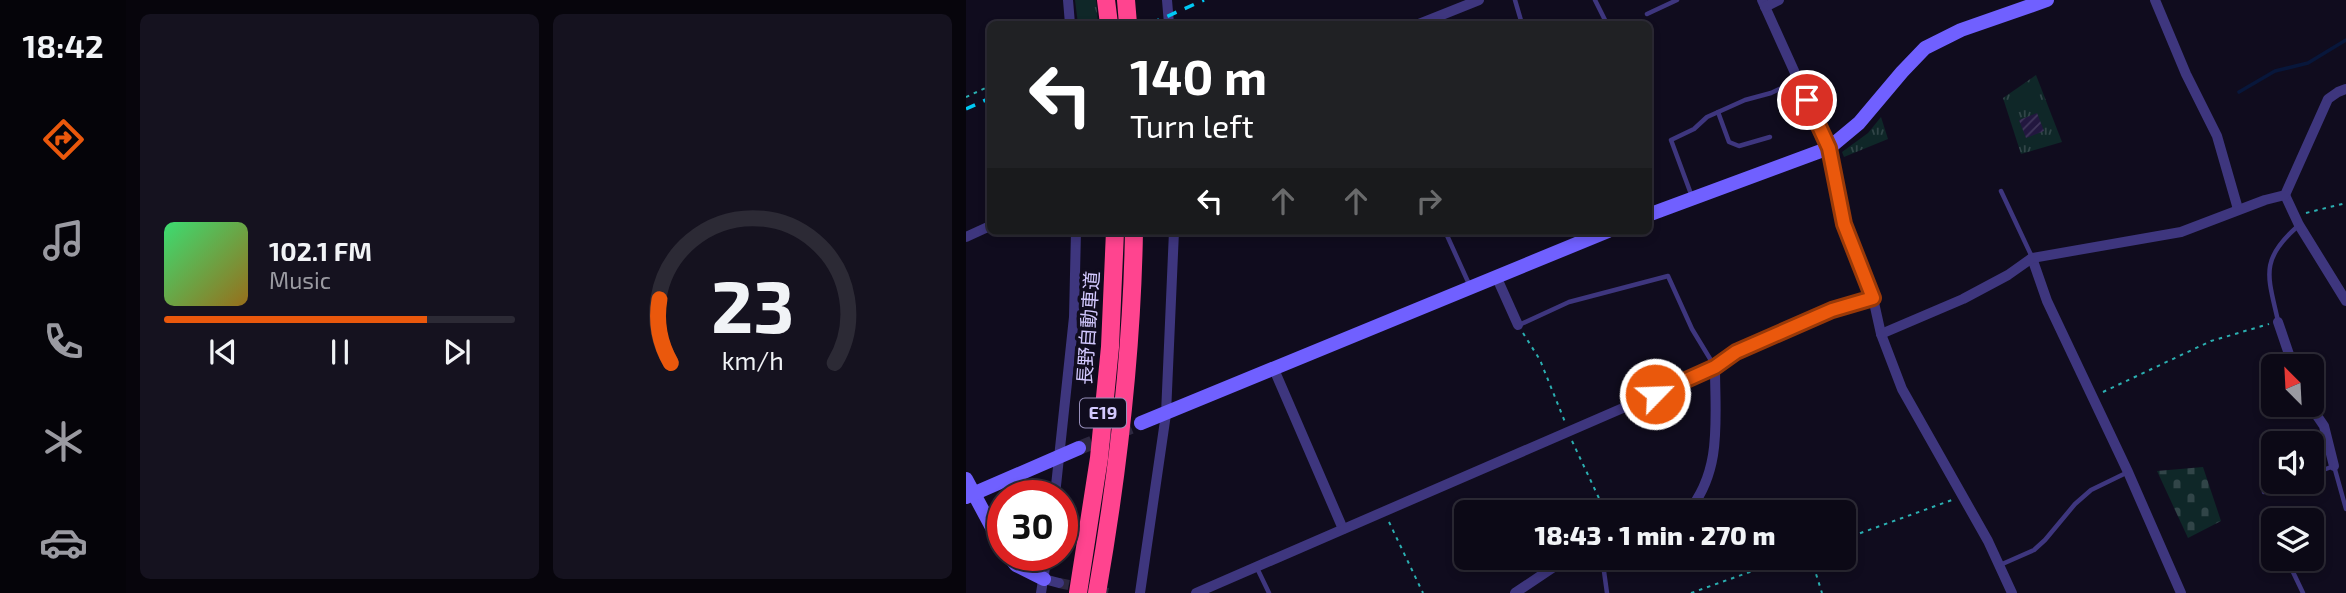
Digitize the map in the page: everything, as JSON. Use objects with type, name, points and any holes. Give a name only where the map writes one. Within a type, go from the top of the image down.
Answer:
[{"type":"highway","points":[[1106,0],[1109,21]]},
{"type":"highway","points":[[1126,0],[1128,21]]},
{"type":"highway","name":"長野自動車道","points":[[1077,593],[1099,458],[1109,361],[1115,235]]},
{"type":"highway","name":"E19","points":[[1097,593],[1120,443],[1129,348],[1134,235]]},
{"type":"street","points":[[1068,0],[1070,21]]},
{"type":"street","points":[[1167,0],[1169,21]]},
{"type":"street","points":[[1426,21],[1479,0]]},
{"type":"street","points":[[1779,0],[1764,4],[1829,148],[1844,224],[1873,298],[1881,334],[1908,400],[2012,593]]},
{"type":"street","points":[[1652,214],[1829,148],[1859,123],[1925,48],[1961,30],[2047,0]]},
{"type":"street","points":[[2155,0],[2186,74],[2217,136],[2238,209]]},
{"type":"street","points":[[1881,334],[1963,299],[2008,275],[2032,258],[2181,232],[2238,209],[2285,195],[2328,99],[2346,89]]},
{"type":"street","points":[[2285,195],[2346,301]]},
{"type":"street","points":[[966,237],[987,227]]},
{"type":"street","points":[[1057,480],[1074,317],[1076,235]]},
{"type":"street","points":[[1140,593],[1166,414],[1174,235]]},
{"type":"street","points":[[1141,423],[1598,235]]},
{"type":"street","points":[[2032,258],[2047,301],[2128,472],[2181,593]]},
{"type":"street","points":[[1496,276],[1518,325]]},
{"type":"street","points":[[1196,593],[1715,367],[1736,352],[1832,310],[1873,298]]},
{"type":"street","points":[[2278,322],[2289,354]]},
{"type":"street","points":[[1273,367],[1343,530]]},
{"type":"street","points":[[1695,500],[1705,485],[1715,453],[1715,367]]},
{"type":"street","points":[[2318,417],[2324,426],[2334,466]]},
{"type":"street","points":[[970,496],[1079,448]]},
{"type":"street","points":[[966,479],[970,496],[987,523]]},
{"type":"street","points":[[1515,593],[1549,570]]},
{"type":"street","points":[[1024,571],[1043,586],[1059,583]]},
{"type":"lane","points":[[1515,0],[1521,21]]},
{"type":"lane","points":[[1595,0],[1605,21]]},
{"type":"lane","points":[[1647,15],[1677,0]]},
{"type":"lane","points":[[1693,199],[1671,140],[1694,129],[1707,117],[1798,80]]},
{"type":"lane","points":[[1718,112],[1729,142],[1739,146],[1770,137]]},
{"type":"lane","points":[[2001,191],[2032,258]]},
{"type":"lane","points":[[2278,322],[2268,276],[2273,256],[2297,220]]},
{"type":"lane","points":[[1447,235],[1470,286]]},
{"type":"lane","points":[[1518,325],[1569,302],[1668,276],[1692,329],[1715,367]]},
{"type":"lane","points":[[2324,470],[2334,466],[2346,509]]},
{"type":"lane","points":[[1999,565],[2034,550],[2091,490],[2128,472]]},
{"type":"lane","points":[[1257,567],[1269,593]]},
{"type":"lane","points":[[1602,570],[1606,593]]},
{"type":"lane","points":[[2293,572],[2303,593]]},
{"type":"path","points":[[966,97],[987,87]]},
{"type":"path","points":[[2297,220],[2346,203]]},
{"type":"path","points":[[2093,397],[2211,341],[2278,322]]},
{"type":"path","points":[[1518,325],[1540,360],[1568,432],[1600,500]]},
{"type":"path","points":[[1856,534],[1962,497]]},
{"type":"path","points":[[1384,512],[1423,593]]},
{"type":"path","points":[[1691,593],[1755,570]]},
{"type":"path","points":[[1815,570],[1822,593]]},
{"type":"green space","points":[[1075,0],[1096,0],[1098,21],[1078,21]]},
{"type":"green space","points":[[2036,75],[2062,142],[2021,154],[2003,98]]},
{"type":"green space","points":[[1881,117],[1888,139],[1844,157],[1842,152],[1868,133]]},
{"type":"green space","points":[[2203,467],[2221,521],[2188,538],[2157,471]]},
{"type":"building","points":[[2037,113],[2044,131],[2026,138],[2019,120]]},
{"type":"waterway","points":[[2239,92],[2275,71],[2308,63],[2346,40]]},
{"type":"tunnel","points":[[1079,448],[1141,423]]},
{"type":"tunnel","points":[[1059,583],[1108,593]]},
{"type":"railway","points":[[1157,21],[1204,0]]},
{"type":"railway","points":[[966,109],[987,99]]},
{"type":"route","points":[[1655,394],[1715,367],[1736,352],[1832,310],[1873,298],[1844,224],[1829,148],[1807,100]]}]
